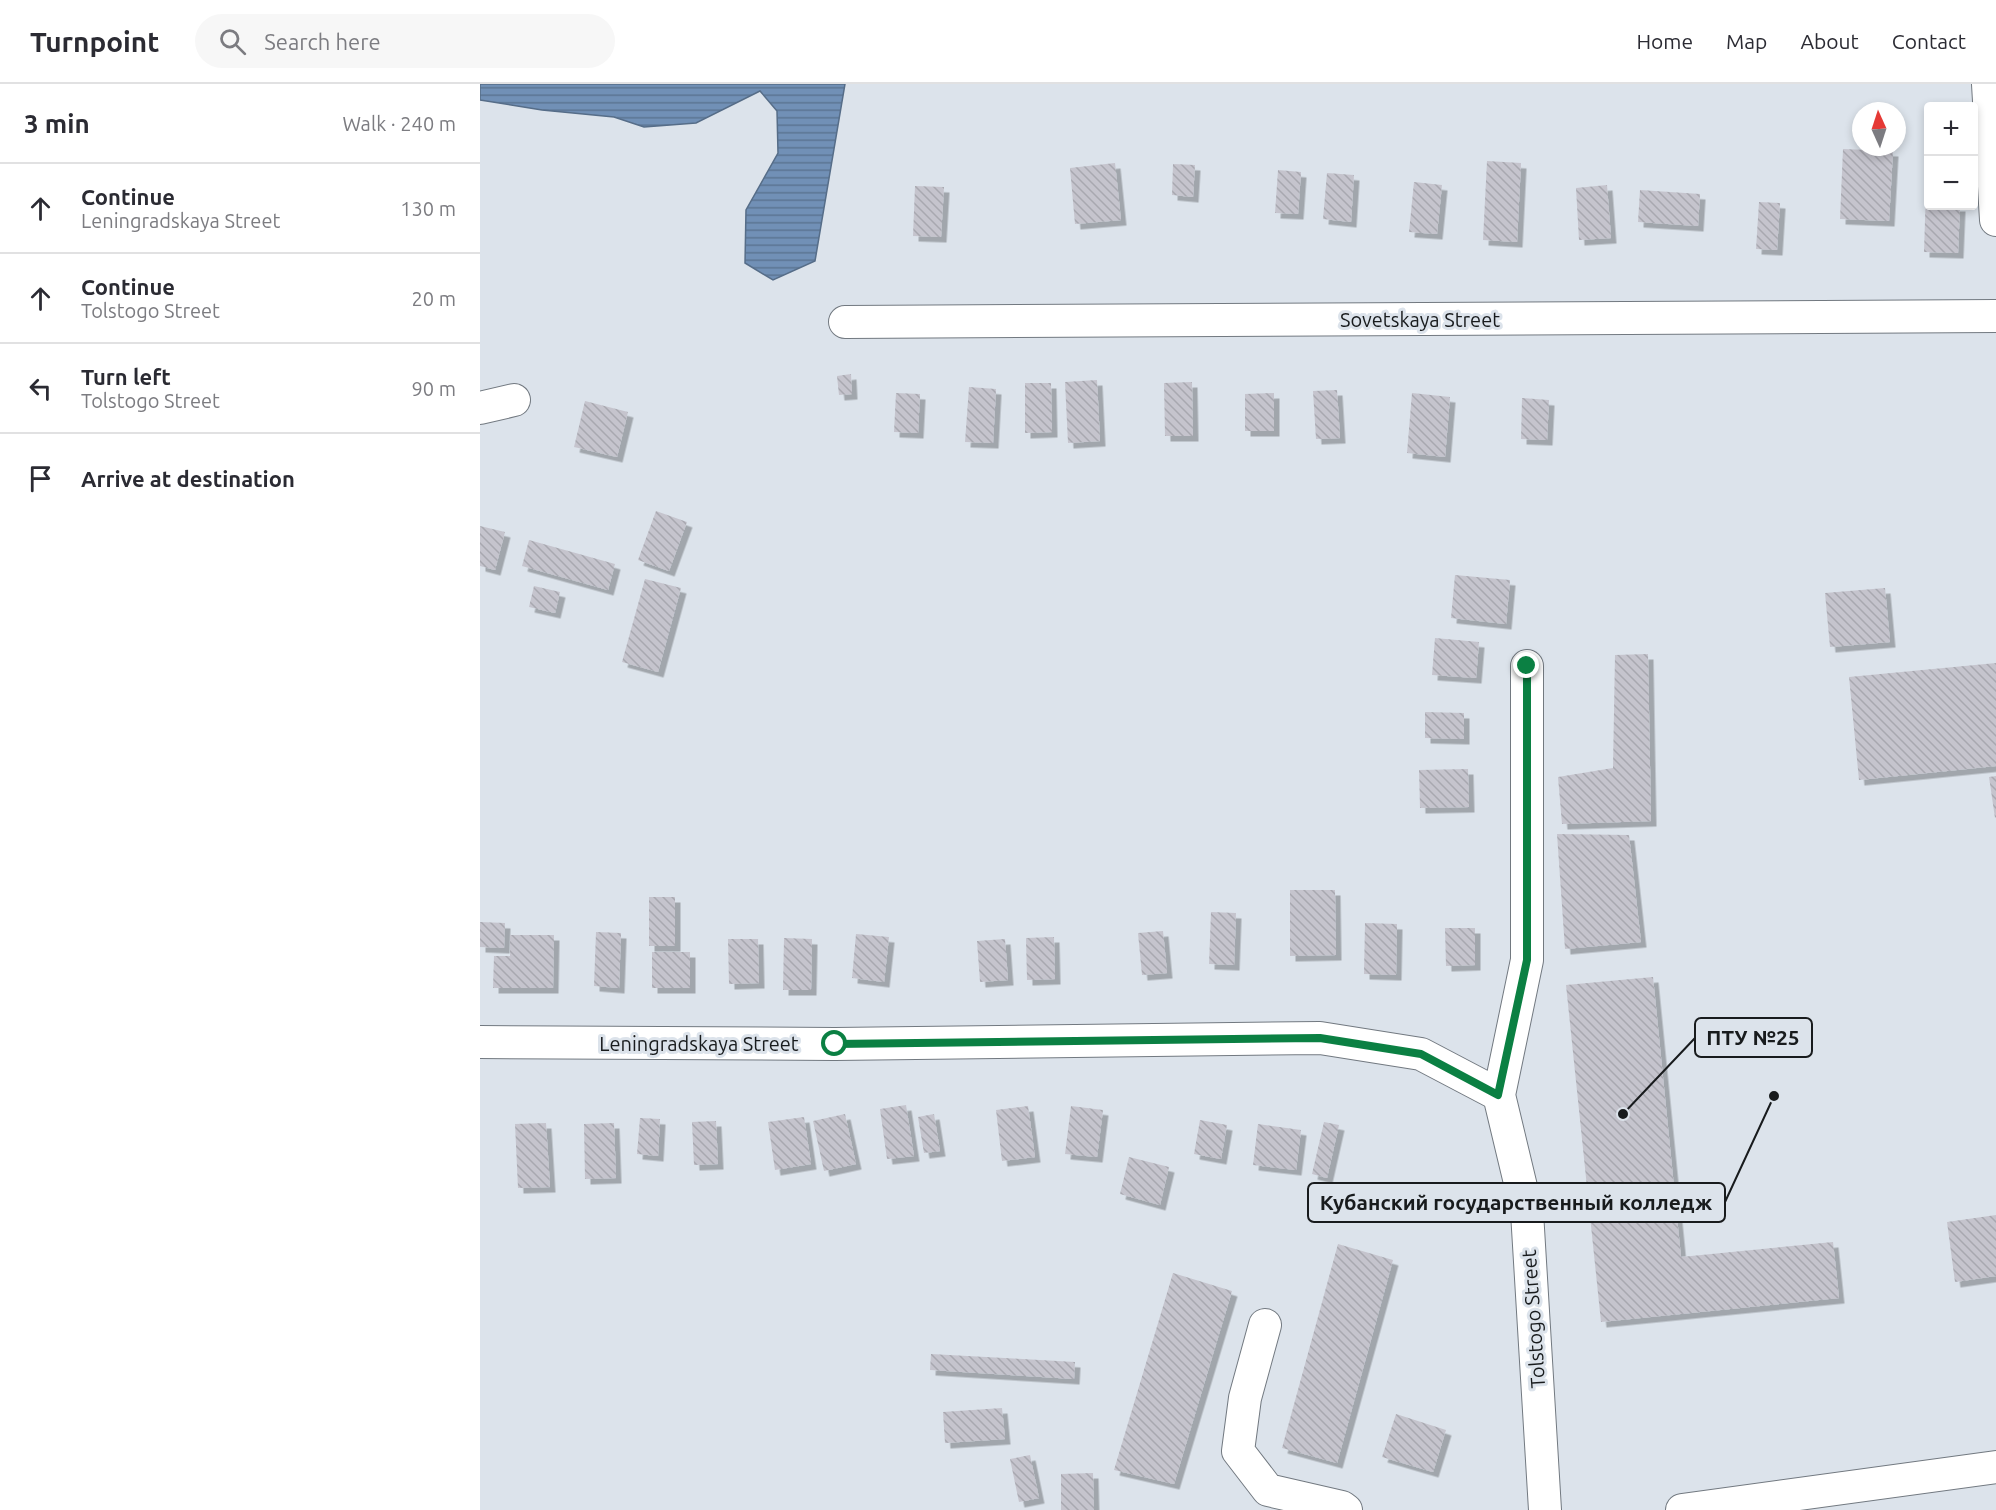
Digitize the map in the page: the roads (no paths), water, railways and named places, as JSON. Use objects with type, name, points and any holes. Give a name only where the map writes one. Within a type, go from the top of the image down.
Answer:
[{"type":"street","points":[[1988,84],[1996,220]]},
{"type":"street","name":"Sovetskaya Street","points":[[845,321],[1996,316]]},
{"type":"street","points":[[480,408],[514,400]]},
{"type":"street","name":"Tolstogo Street","points":[[1527,666],[1527,960],[1498,1095],[1527,1212],[1545,1510]]},
{"type":"street","name":"Leningradskaya Street","points":[[480,1042],[835,1044],[1320,1038],[1421,1054],[1498,1095]]},
{"type":"street","points":[[1265,1325],[1245,1398],[1239,1451],[1268,1490],[1342,1507],[1346,1510]]},
{"type":"street","points":[[1695,1509],[1996,1467]]},
{"type":"water","points":[[480,84],[845,84],[815,261],[773,280],[745,263],[746,210],[778,153],[777,111],[760,91],[696,123],[644,127],[614,117],[542,110],[480,100]]},
{"type":"place","name":"Кубанский государственный колледж","points":[[1774,1096]]},
{"type":"place","name":"ПТУ №25","points":[[1623,1114]]}]
